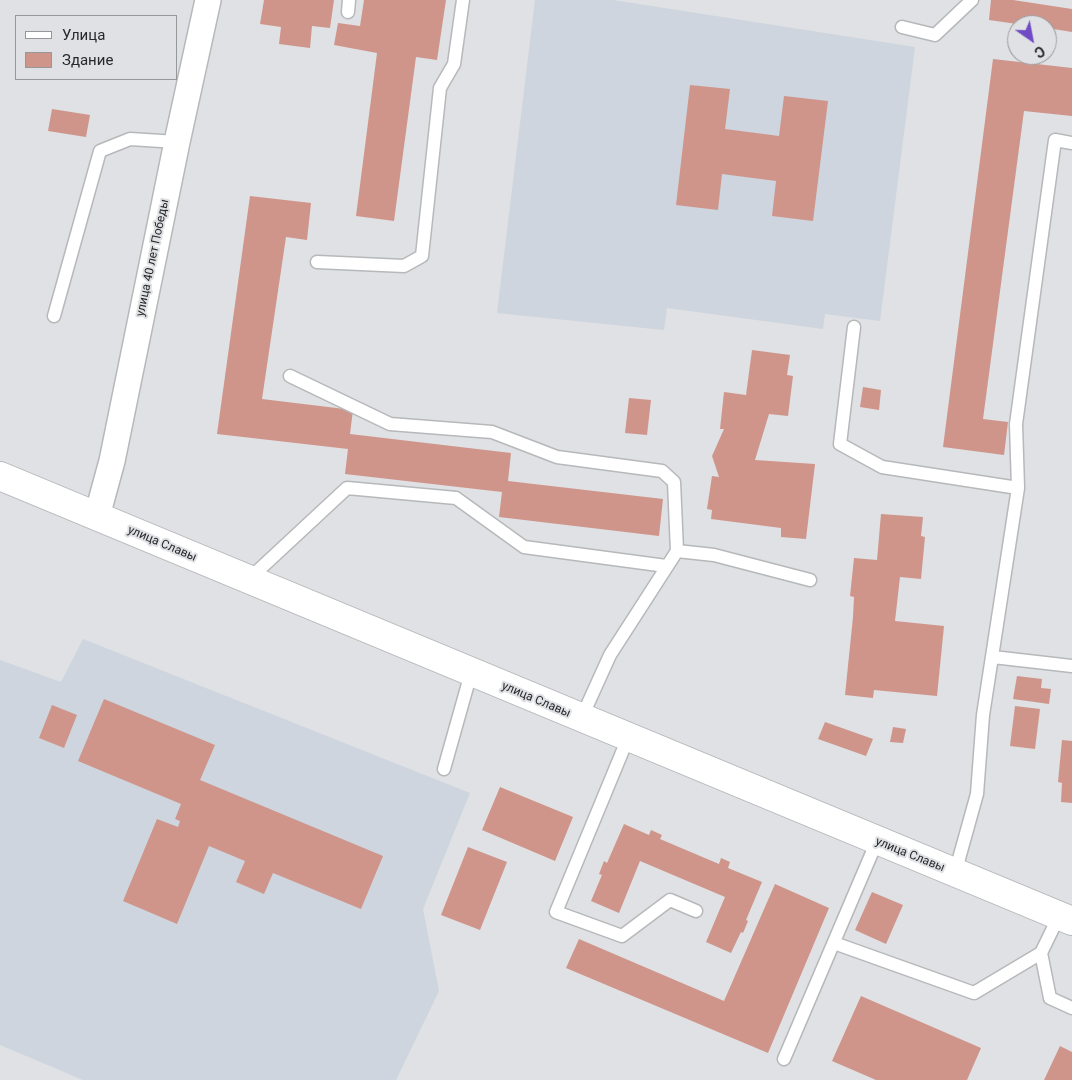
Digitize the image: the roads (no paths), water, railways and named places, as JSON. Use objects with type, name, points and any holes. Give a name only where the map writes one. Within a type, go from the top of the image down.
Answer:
[{"type":"main road","name":"улица Славы","points":[[0,476],[1065,919]]},
{"type":"street","name":"улица 40 лет Победы","points":[[96,516],[112,461],[208,0]]},
{"type":"lane","points":[[317,262],[404,266],[422,256],[440,88],[454,64],[463,0]]},
{"type":"lane","points":[[902,27],[935,35],[972,0]]},
{"type":"lane","points":[[54,316],[100,151],[130,139],[177,142]]},
{"type":"lane","points":[[955,873],[976,794],[983,715],[1018,488],[1016,424],[1055,140],[1072,143]]},
{"type":"lane","points":[[854,327],[840,444],[882,467],[1018,488]]},
{"type":"lane","points":[[290,376],[390,424],[492,432],[557,458],[662,471],[674,482],[676,551],[610,655],[581,719]]},
{"type":"lane","points":[[248,580],[347,488],[456,498],[524,547],[666,566]]},
{"type":"lane","points":[[676,551],[714,554],[810,580]]},
{"type":"lane","points":[[993,657],[1072,666]]},
{"type":"lane","points":[[444,768],[471,673]]},
{"type":"lane","points":[[628,738],[556,912],[622,936],[670,900],[696,911]]},
{"type":"lane","points":[[784,1059],[876,841]]},
{"type":"lane","points":[[834,942],[974,992],[1041,953],[1065,919]]},
{"type":"lane","points":[[1041,953],[1050,998],[1072,1008]]}]
